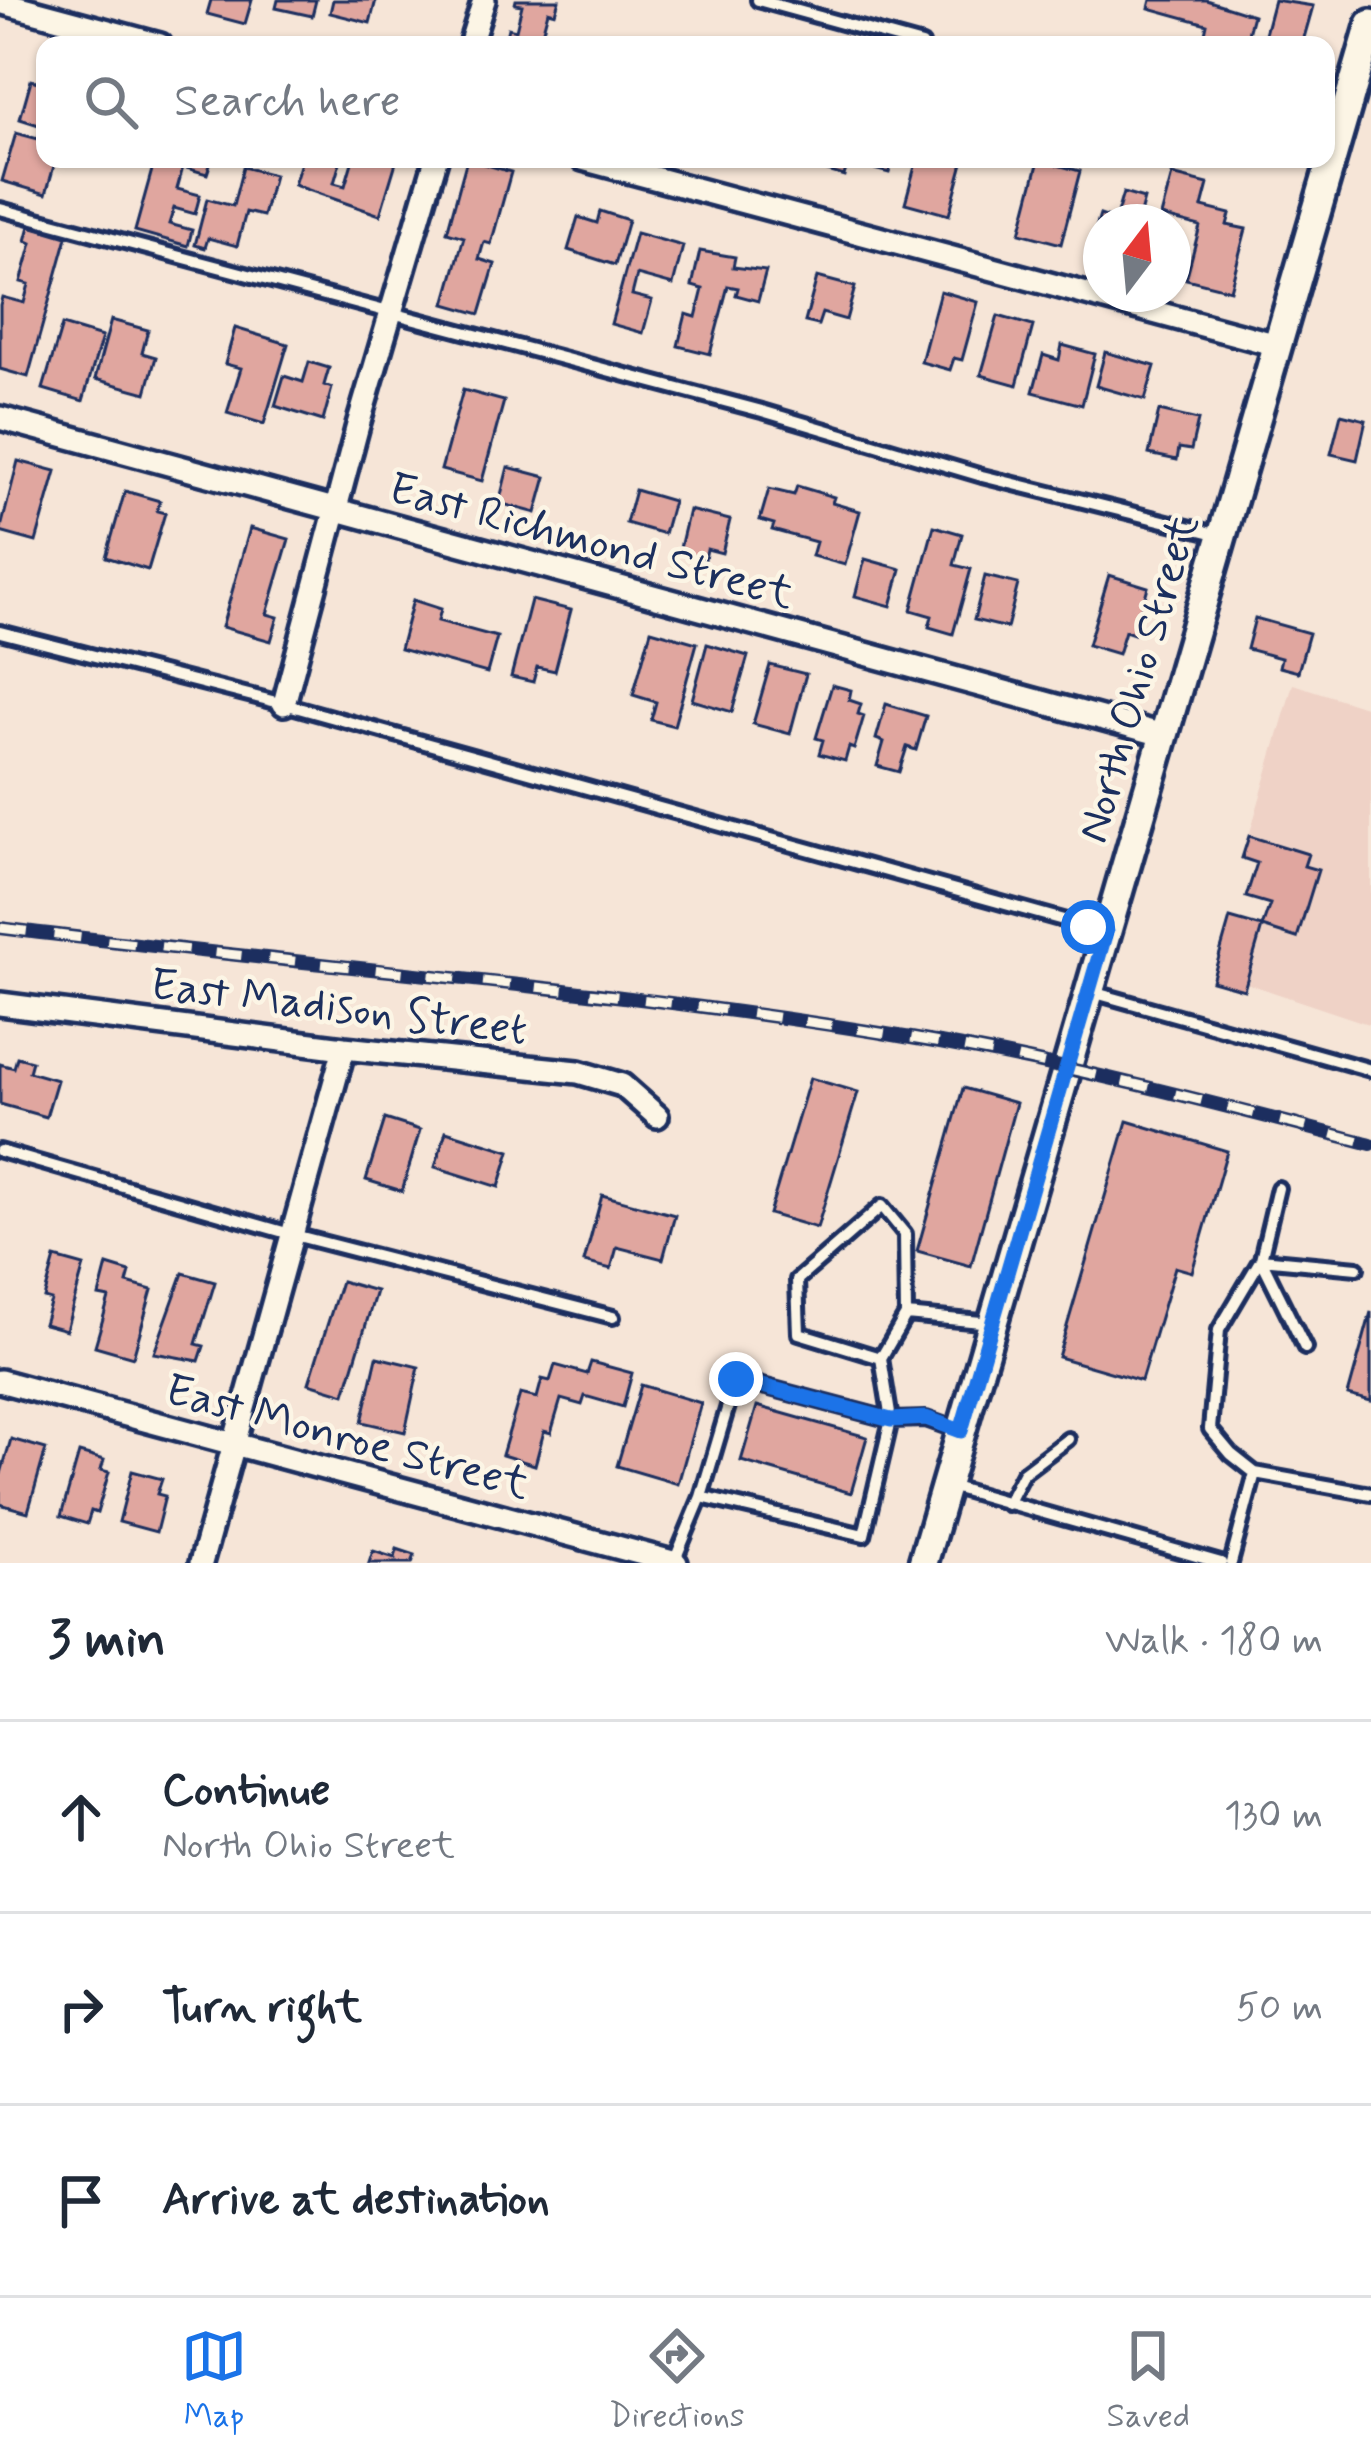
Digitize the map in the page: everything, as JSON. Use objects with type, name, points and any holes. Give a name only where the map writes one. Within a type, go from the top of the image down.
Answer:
[{"type":"street","points":[[473,36],[484,0]]},
{"type":"street","points":[[0,2],[127,36]]},
{"type":"street","name":"North Ohio Street","points":[[1335,138],[1371,24]]},
{"type":"street","points":[[284,704],[433,168]]},
{"type":"street","points":[[617,168],[1276,345]]},
{"type":"street","name":"North Ohio Street","points":[[923,1563],[1326,168]]},
{"type":"street","name":"East Richmond Street","points":[[0,418],[1163,735]]},
{"type":"street","name":"East Madison Street","points":[[0,1004],[578,1072],[622,1085],[657,1116]]},
{"type":"street","points":[[201,1563],[344,1048]]},
{"type":"street","name":"East Monroe Street","points":[[0,1381],[675,1563]]},
{"type":"lane","points":[[758,0],[889,36]]},
{"type":"lane","points":[[0,209],[762,411],[982,476],[1220,536]]},
{"type":"lane","points":[[0,632],[284,704],[1106,932]]},
{"type":"lane","points":[[1089,991],[1371,1070]]},
{"type":"lane","points":[[0,1151],[294,1235],[614,1317]]},
{"type":"lane","points":[[1278,1188],[1261,1259],[1219,1330],[1210,1429],[1255,1473],[1371,1495]]},
{"type":"lane","points":[[701,1497],[864,1535],[891,1420],[881,1358],[906,1315],[905,1234],[882,1206],[796,1280],[799,1333],[881,1358]]},
{"type":"lane","points":[[1261,1259],[1357,1268]]},
{"type":"lane","points":[[1261,1259],[1305,1348]]},
{"type":"lane","points":[[906,1315],[992,1323]]},
{"type":"lane","points":[[675,1563],[701,1497],[736,1379],[891,1420],[926,1418],[961,1431]]},
{"type":"lane","points":[[1006,1504],[1023,1473],[1068,1439]]},
{"type":"lane","points":[[1231,1563],[1255,1473]]},
{"type":"lane","points":[[946,1485],[1221,1563]]},
{"type":"shaded area","points":[[1293,684],[1371,709],[1371,1025],[1246,983],[1262,927],[1297,937],[1317,870],[1304,866],[1307,853],[1249,836]]},
{"type":"building","points":[[211,0],[252,0],[245,24],[207,14]]},
{"type":"building","points":[[278,0],[316,0],[312,16],[276,8]]},
{"type":"building","points":[[333,0],[376,0],[370,23],[330,13]]},
{"type":"building","points":[[516,0],[559,0],[555,13],[548,11],[541,36],[506,36],[508,28],[516,30],[522,5],[515,4]]},
{"type":"building","points":[[1151,0],[1206,0],[1253,15],[1247,36],[1204,36],[1207,24],[1149,8]]},
{"type":"building","points":[[1274,0],[1313,6],[1305,36],[1264,36]]},
{"type":"building","points":[[31,80],[36,81],[36,124],[20,119]]},
{"type":"building","points":[[16,133],[36,138],[36,168],[53,168],[46,194],[2,181]]},
{"type":"building","points":[[152,168],[183,168],[177,189],[200,195],[195,214],[174,208],[169,224],[192,230],[188,246],[135,231]]},
{"type":"building","points":[[243,168],[274,175],[263,216],[246,212],[237,246],[208,238],[205,248],[195,245],[207,199],[233,206]]},
{"type":"building","points":[[299,168],[338,168],[334,183],[345,186],[350,168],[394,168],[380,215],[294,185]]},
{"type":"building","points":[[465,168],[511,172],[491,244],[484,242],[479,259],[495,264],[480,314],[445,304],[464,237],[447,232]]},
{"type":"building","points":[[817,168],[846,168],[844,176]]},
{"type":"building","points":[[915,168],[962,168],[949,215],[905,203]]},
{"type":"building","points":[[1037,168],[1080,171],[1061,244],[1020,233]]},
{"type":"building","points":[[1172,175],[1208,184],[1202,207],[1230,214],[1227,225],[1246,229],[1230,290],[1191,280],[1200,226],[1191,224],[1191,204],[1164,204]]},
{"type":"building","points":[[1123,193],[1144,199],[1143,204],[1120,204]]},
{"type":"building","points":[[600,211],[628,220],[615,265],[568,250],[578,217],[597,223]]},
{"type":"building","points":[[30,226],[67,237],[28,377],[0,369],[0,305],[2,297],[24,303],[29,284],[21,282],[32,243],[26,241]]},
{"type":"building","points":[[636,233],[683,246],[673,285],[637,275],[632,295],[652,300],[643,333],[611,324]]},
{"type":"building","points":[[700,251],[735,257],[733,267],[766,271],[758,301],[736,295],[738,288],[728,286],[710,354],[678,346],[686,314],[696,317],[703,289],[692,286]]},
{"type":"building","points":[[817,277],[855,287],[846,320],[822,313],[818,325],[805,322]]},
{"type":"building","points":[[940,291],[978,302],[962,360],[954,358],[950,370],[921,362]]},
{"type":"building","points":[[998,316],[1033,326],[1017,385],[981,375]]},
{"type":"building","points":[[111,320],[148,330],[142,353],[156,357],[146,393],[95,379]]},
{"type":"building","points":[[62,325],[102,337],[83,401],[43,389]]},
{"type":"building","points":[[235,328],[288,344],[264,424],[227,413],[241,368],[225,364]]},
{"type":"building","points":[[1062,345],[1095,354],[1082,405],[1033,392],[1043,355],[1059,360]]},
{"type":"building","points":[[1105,352],[1155,366],[1145,400],[1096,386]]},
{"type":"building","points":[[309,362],[329,368],[324,385],[332,388],[323,421],[275,406],[284,376],[303,382]]},
{"type":"building","points":[[463,390],[504,401],[482,481],[441,470]]},
{"type":"building","points":[[1159,411],[1198,420],[1191,450],[1179,448],[1177,460],[1149,454]]},
{"type":"building","points":[[1341,414],[1366,420],[1357,460],[1331,454]]},
{"type":"building","points":[[18,461],[56,471],[36,542],[0,532]]},
{"type":"building","points":[[508,467],[546,477],[536,513],[499,503]]},
{"type":"building","points":[[797,486],[860,511],[845,565],[812,556],[816,542],[772,530],[774,524],[760,520],[769,489],[794,495]]},
{"type":"building","points":[[635,490],[673,501],[664,534],[626,523]]},
{"type":"building","points":[[125,491],[160,501],[157,511],[165,513],[148,570],[106,557]]},
{"type":"building","points":[[689,510],[730,520],[722,553],[707,549],[705,559],[679,552]]},
{"type":"building","points":[[934,526],[962,534],[954,565],[971,569],[953,634],[929,627],[932,616],[911,610]]},
{"type":"building","points":[[250,528],[289,539],[267,614],[278,617],[271,641],[222,627]]},
{"type":"building","points":[[865,559],[901,569],[891,606],[855,596]]},
{"type":"building","points":[[1109,575],[1148,587],[1134,634],[1125,631],[1118,654],[1088,645]]},
{"type":"building","points":[[985,576],[1018,584],[1007,628],[974,620]]},
{"type":"building","points":[[413,600],[441,609],[438,621],[497,637],[487,673],[400,649]]},
{"type":"building","points":[[531,600],[571,610],[555,671],[537,667],[533,682],[511,677]]},
{"type":"building","points":[[1255,618],[1309,633],[1298,672],[1279,667],[1281,658],[1247,649]]},
{"type":"building","points":[[651,630],[697,643],[674,726],[651,720],[656,702],[633,695]]},
{"type":"building","points":[[707,644],[748,656],[732,712],[692,700]]},
{"type":"building","points":[[770,665],[806,674],[790,734],[753,724]]},
{"type":"building","points":[[832,685],[851,690],[849,700],[861,704],[858,714],[864,716],[854,749],[849,747],[845,761],[819,754],[823,740],[816,738]]},
{"type":"building","points":[[886,704],[926,716],[916,750],[907,747],[899,772],[877,766],[884,742],[876,739]]},
{"type":"building","points":[[1249,836],[1308,854],[1304,866],[1318,870],[1297,938],[1262,927],[1270,904],[1246,897],[1257,863],[1242,858]]},
{"type":"building","points":[[1230,918],[1262,927],[1244,990],[1212,981]]},
{"type":"building","points":[[17,1057],[32,1061],[29,1072],[57,1080],[46,1117],[0,1104],[0,1064],[14,1068]]},
{"type":"building","points":[[810,1078],[858,1092],[817,1228],[769,1214]]},
{"type":"building","points":[[963,1088],[1016,1103],[971,1266],[917,1251]]},
{"type":"building","points":[[385,1119],[420,1130],[402,1191],[366,1180]]},
{"type":"building","points":[[1127,1121],[1227,1151],[1192,1272],[1175,1267],[1141,1381],[1058,1357]]},
{"type":"building","points":[[446,1131],[510,1151],[499,1187],[435,1167]]},
{"type":"building","points":[[602,1195],[675,1215],[663,1259],[617,1247],[611,1269],[584,1262]]},
{"type":"building","points":[[55,1258],[84,1266],[66,1330],[44,1324],[51,1300],[44,1298]]},
{"type":"building","points":[[107,1265],[130,1272],[127,1283],[152,1290],[133,1357],[95,1346],[109,1298],[99,1296]]},
{"type":"building","points":[[183,1273],[215,1282],[196,1344],[204,1346],[199,1361],[154,1353]]},
{"type":"building","points":[[341,1281],[376,1291],[345,1394],[309,1383]]},
{"type":"building","points":[[1371,1312],[1371,1401],[1348,1395]]},
{"type":"building","points":[[377,1357],[419,1367],[405,1432],[362,1422]]},
{"type":"building","points":[[591,1362],[632,1373],[623,1407],[585,1396],[582,1405],[561,1399],[551,1433],[544,1431],[535,1465],[502,1455],[520,1394],[537,1398],[542,1379],[550,1381],[555,1365],[587,1374]]},
{"type":"building","points":[[641,1385],[701,1403],[678,1484],[617,1466]]},
{"type":"building","points":[[757,1406],[867,1437],[851,1493],[741,1461]]},
{"type":"building","points":[[11,1439],[46,1449],[28,1512],[0,1504],[0,1477]]},
{"type":"building","points":[[79,1453],[104,1460],[101,1470],[109,1472],[97,1513],[91,1511],[87,1524],[61,1516]]},
{"type":"building","points":[[132,1471],[162,1479],[157,1494],[165,1496],[156,1532],[119,1522]]},
{"type":"building","points":[[397,1549],[415,1555],[412,1563],[369,1563],[373,1551],[395,1558]]},
{"type":"railway","points":[[0,928],[798,1020],[1085,1072],[1371,1144]]},
{"type":"route","points":[[736,1379],[891,1420],[926,1418],[961,1431],[1106,932],[1088,927]]}]
